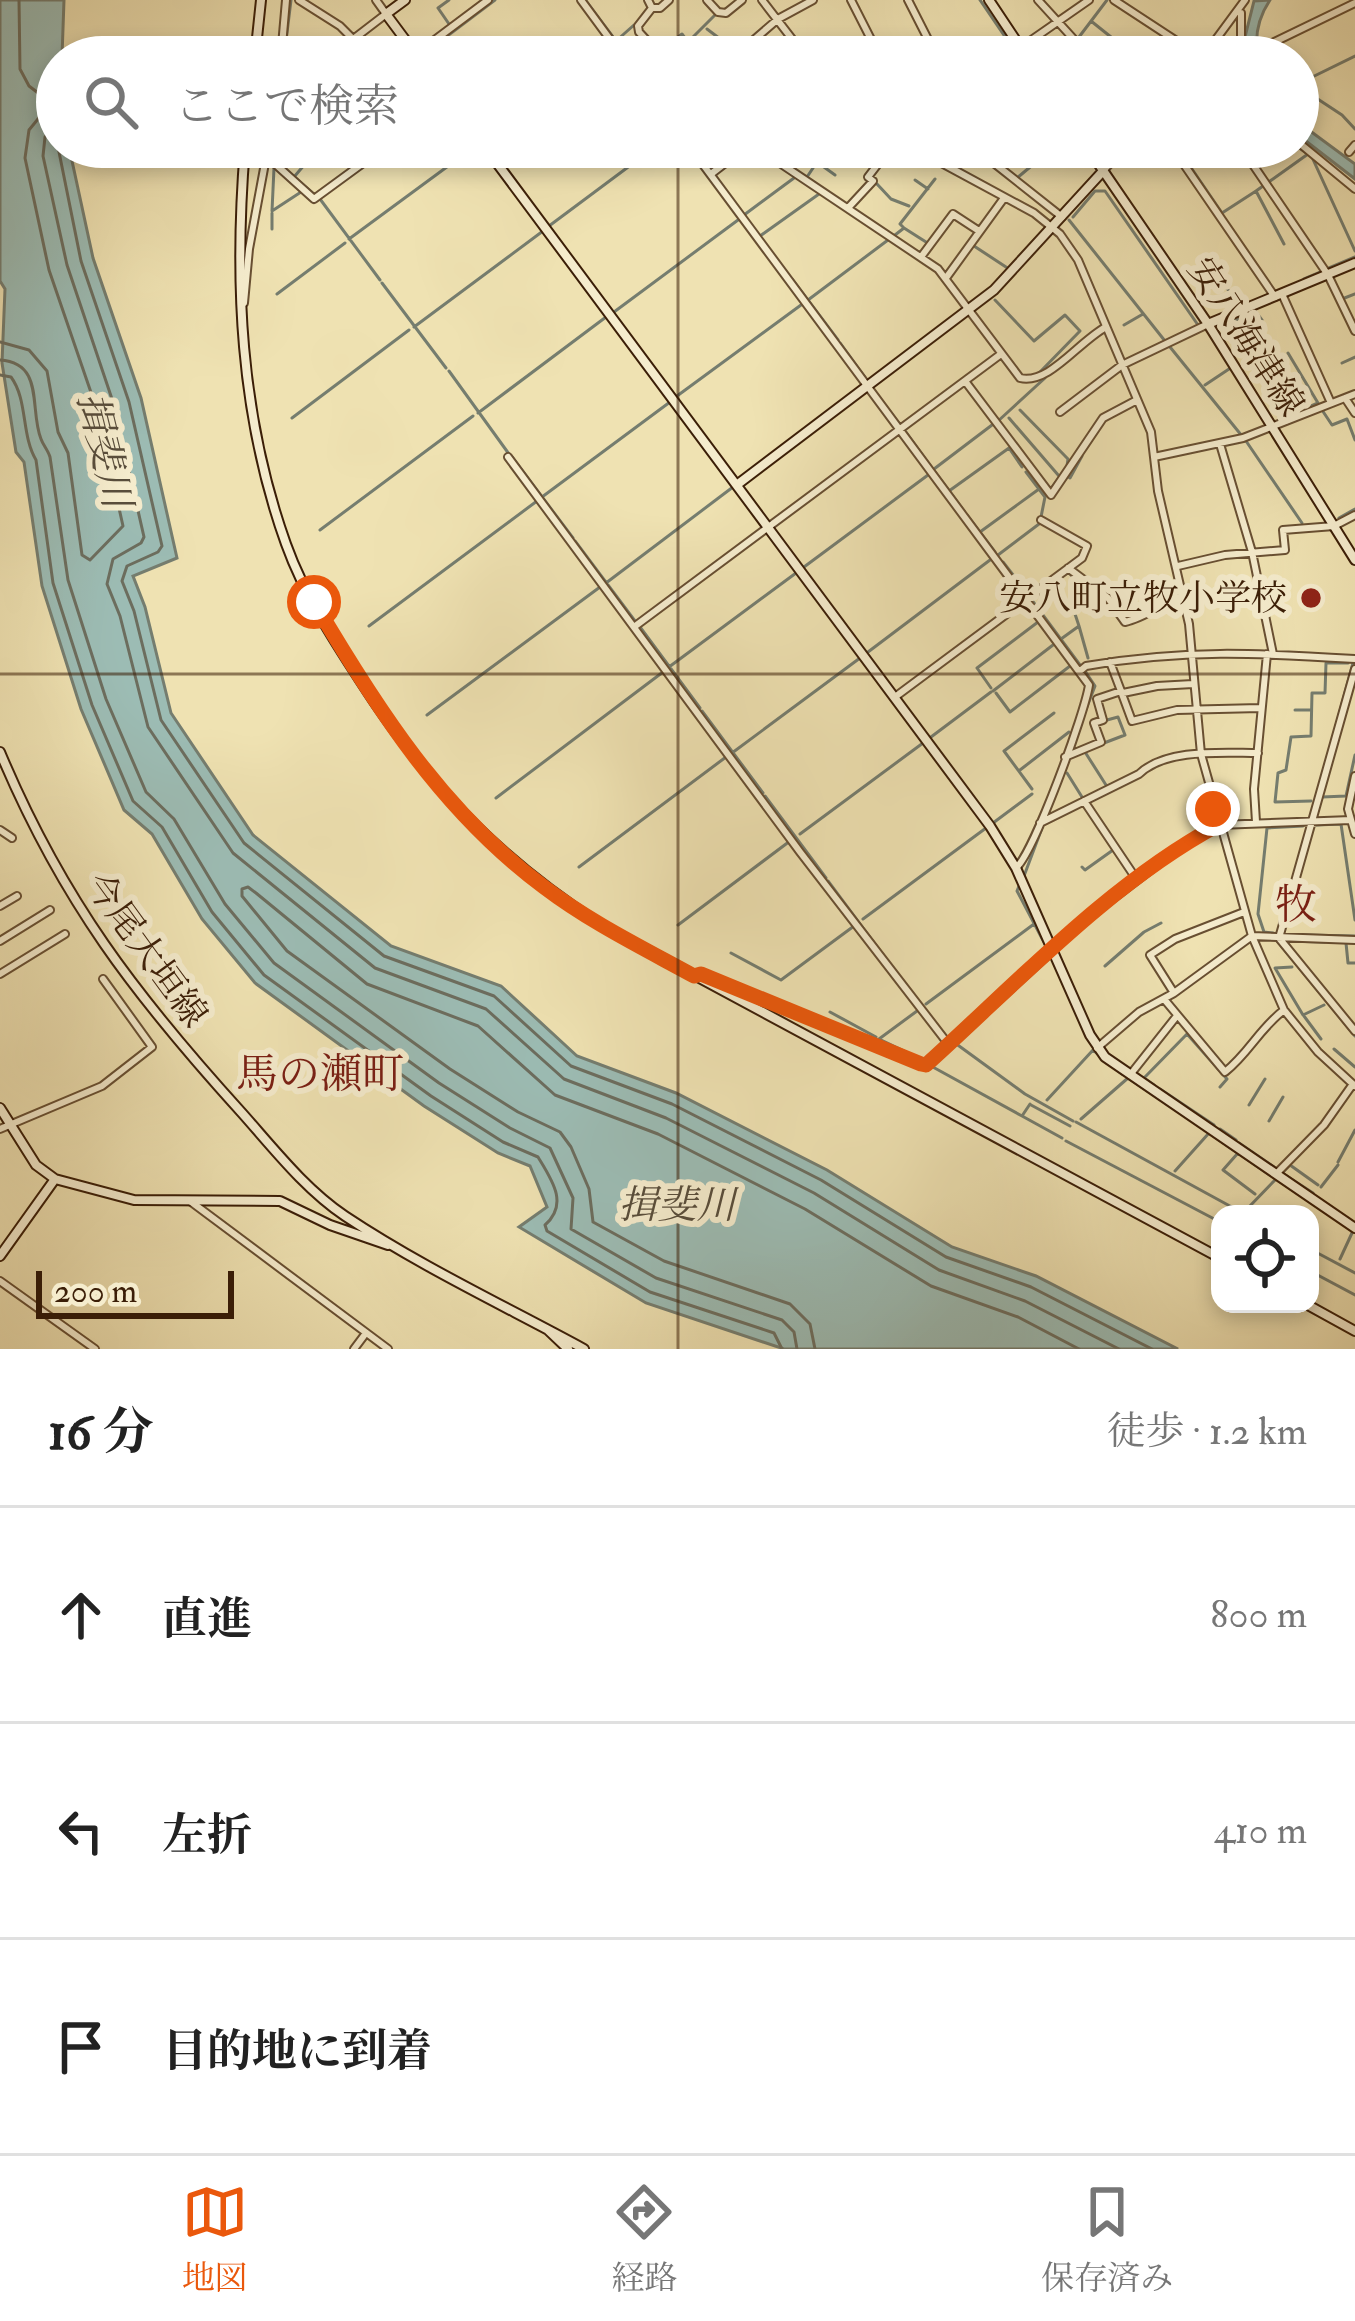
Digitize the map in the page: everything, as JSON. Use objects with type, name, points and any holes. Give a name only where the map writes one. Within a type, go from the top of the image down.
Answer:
[{"type":"street","points":[[257,36],[261,0]]},
{"type":"street","points":[[283,36],[286,0]]},
{"type":"street","points":[[299,0],[349,36]]},
{"type":"street","points":[[376,0],[402,36]]},
{"type":"street","points":[[362,36],[405,0]]},
{"type":"street","points":[[442,36],[488,0]]},
{"type":"street","points":[[582,0],[607,36]]},
{"type":"street","points":[[642,36],[638,26],[650,4],[660,8],[669,0]]},
{"type":"street","points":[[707,0],[718,12],[726,13],[742,0]]},
{"type":"street","points":[[762,0],[790,36]]},
{"type":"street","points":[[759,36],[813,0]]},
{"type":"street","points":[[851,0],[869,36]]},
{"type":"street","points":[[908,0],[926,36]]},
{"type":"street","points":[[989,0],[1013,36]]},
{"type":"street","points":[[1038,0],[1069,36]]},
{"type":"street","points":[[1042,36],[1089,0]]},
{"type":"street","points":[[1114,0],[1170,36]]},
{"type":"street","points":[[1218,36],[1243,3]]},
{"type":"street","points":[[1241,36],[1243,3]]},
{"type":"street","points":[[1287,36],[1355,3]]},
{"type":"street","points":[[1319,157],[1355,189]]},
{"type":"street","points":[[244,168],[240,310],[256,431],[287,548],[324,620],[393,729],[446,797],[518,868],[601,925],[1211,1253]]},
{"type":"street","points":[[240,310],[266,168]]},
{"type":"street","points":[[280,168],[314,199],[356,168]]},
{"type":"street","points":[[501,168],[959,782],[1016,868],[1097,1048],[1355,1228]]},
{"type":"street","points":[[706,168],[1089,685],[1040,823],[1016,868]]},
{"type":"street","points":[[711,174],[719,168]]},
{"type":"street","points":[[788,168],[946,278],[1020,378],[1037,380],[1083,339],[1106,327]]},
{"type":"street","points":[[848,208],[873,182],[868,177],[875,168]]},
{"type":"street","points":[[950,168],[1053,228],[1078,260],[1151,432],[1184,595],[1201,754],[1244,912],[1284,1010],[1354,1085],[1324,1125],[1276,1174]]},
{"type":"street","points":[[1000,168],[1062,217]]},
{"type":"street","name":"安八海津線","points":[[1100,168],[1208,325],[1355,560]]},
{"type":"street","points":[[737,484],[994,290],[1107,168]]},
{"type":"street","points":[[1187,168],[1278,295],[1331,404]]},
{"type":"street","points":[[1255,168],[1328,274],[1355,331]]},
{"type":"street","points":[[946,278],[1004,198]]},
{"type":"street","points":[[921,257],[953,214],[979,231]]},
{"type":"street","points":[[1060,412],[1122,365],[1355,263]]},
{"type":"street","points":[[634,627],[1001,354]]},
{"type":"street","points":[[964,382],[1051,495],[1103,418],[1137,400]]},
{"type":"street","points":[[1154,457],[1220,444],[1355,394]]},
{"type":"street","points":[[1345,398],[1355,413]]},
{"type":"street","points":[[1220,444],[1252,552],[1270,654],[1258,753],[1256,823]]},
{"type":"street","points":[[508,457],[949,1045]]},
{"type":"street","points":[[1178,566],[1285,550],[1283,530],[1334,526],[1355,515]]},
{"type":"street","points":[[896,697],[1082,557],[1088,546],[1041,520]]},
{"type":"street","points":[[1068,568],[1108,598],[1125,622],[1184,595]]},
{"type":"street","points":[[1080,670],[1192,652],[1355,659]]},
{"type":"street","points":[[1110,662],[1132,721],[1195,708],[1262,709]]},
{"type":"street","points":[[1279,938],[1355,669]]},
{"type":"street","points":[[1065,757],[1101,742],[1094,724],[1103,720],[1097,699],[1157,686],[1194,684]]},
{"type":"street","name":"今尾大垣線","points":[[0,752],[98,940],[144,1002],[305,1182],[346,1217],[584,1349]]},
{"type":"street","points":[[1040,823],[1139,774],[1150,764],[1201,754],[1258,753]]},
{"type":"street","points":[[1355,776],[1349,799],[1355,834]]},
{"type":"street","points":[[1084,801],[1137,880]]},
{"type":"street","points":[[694,976],[701,974],[926,1065],[1072,930],[1186,843],[1218,825],[1351,820]]},
{"type":"street","points":[[0,830],[12,838]]},
{"type":"street","points":[[0,906],[17,896]]},
{"type":"street","points":[[0,941],[50,910]]},
{"type":"street","points":[[1174,993],[1150,955],[1175,939],[1244,912]]},
{"type":"street","points":[[0,974],[65,934]]},
{"type":"street","points":[[1097,1048],[1139,1012],[1174,993],[1252,936],[1355,940]]},
{"type":"street","points":[[1279,938],[1355,1031]]},
{"type":"street","points":[[0,1129],[101,1086],[152,1047],[104,980]]},
{"type":"street","points":[[1164,999],[1226,1072],[1261,1028],[1284,1010]]},
{"type":"street","points":[[1130,1075],[1176,1017]]},
{"type":"street","points":[[0,1108],[36,1165],[55,1179],[134,1200],[280,1201],[330,1225],[393,1244]]},
{"type":"street","points":[[0,1256],[55,1179]]},
{"type":"street","points":[[190,1201],[388,1349]]},
{"type":"street","points":[[0,1281],[95,1349]]},
{"type":"street","points":[[1319,1311],[1355,1331]]},
{"type":"street","points":[[547,1329],[568,1349]]},
{"type":"street","points":[[354,1349],[366,1333]]},
{"type":"water","name":"揖斐川","points":[[0,0],[64,0],[63,36],[36,36],[36,168],[74,168],[93,258],[141,398],[177,558],[133,576],[171,713],[253,835],[391,946],[501,986],[577,1056],[676,1093],[827,1170],[952,1247],[1036,1276],[1178,1349],[784,1349],[646,1303],[519,1227],[547,1207],[530,1166],[498,1153],[424,1106],[255,983],[202,919],[152,834],[124,810],[81,709],[42,586],[24,462],[16,452],[2,363],[5,289],[0,281]]},
{"type":"water","points":[[1270,0],[1257,36],[1245,36],[1254,1]]},
{"type":"water","points":[[1319,137],[1355,164],[1355,179],[1319,151]]},
{"type":"waterway","points":[[287,36],[291,0]]},
{"type":"waterway","points":[[449,0],[438,8],[449,24]]},
{"type":"waterway","points":[[447,36],[495,0]]},
{"type":"waterway","points":[[980,0],[1005,36]]},
{"type":"waterway","points":[[1080,36],[1107,0]]},
{"type":"waterway","points":[[586,1],[612,36]]},
{"type":"waterway","points":[[694,36],[716,14]]},
{"type":"waterway","points":[[1091,21],[1110,36]]},
{"type":"waterway","points":[[622,36],[634,25]]},
{"type":"waterway","points":[[707,29],[716,36]]},
{"type":"waterway","points":[[679,36],[684,36]]},
{"type":"waterway","points":[[1319,74],[1355,56]]},
{"type":"waterway","points":[[1319,100],[1355,129]]},
{"type":"waterway","points":[[274,168],[272,211],[301,192]]},
{"type":"waterway","points":[[302,168],[294,177],[316,196]]},
{"type":"waterway","points":[[349,239],[445,168]]},
{"type":"waterway","points":[[549,226],[627,168]]},
{"type":"waterway","points":[[807,177],[813,168]]},
{"type":"waterway","points":[[825,168],[835,175]]},
{"type":"waterway","points":[[1017,178],[1029,168]]},
{"type":"waterway","points":[[1191,168],[1222,213],[1256,191],[1284,244]]},
{"type":"waterway","points":[[1256,191],[1288,168]]},
{"type":"waterway","points":[[1317,168],[1355,251]]},
{"type":"waterway","points":[[744,215],[794,178]]},
{"type":"waterway","points":[[904,228],[900,224],[935,179]]},
{"type":"waterway","points":[[915,180],[928,189]]},
{"type":"waterway","points":[[877,184],[891,199],[909,206]]},
{"type":"waterway","points":[[1073,217],[1095,191],[1105,191],[1198,325]]},
{"type":"waterway","points":[[760,236],[819,194]]},
{"type":"waterway","points":[[320,199],[380,280]]},
{"type":"waterway","points":[[272,213],[272,229]]},
{"type":"waterway","points":[[614,312],[738,220]]},
{"type":"waterway","points":[[1069,220],[1165,341]]},
{"type":"waterway","points":[[895,235],[904,228],[926,242]]},
{"type":"waterway","points":[[414,327],[543,231]]},
{"type":"waterway","points":[[808,300],[888,240]]},
{"type":"waterway","points":[[277,294],[345,243]]},
{"type":"waterway","points":[[974,246],[1009,269]]},
{"type":"waterway","points":[[1329,268],[1355,257]]},
{"type":"waterway","points":[[1304,279],[1323,271]]},
{"type":"waterway","points":[[792,279],[838,340]]},
{"type":"waterway","points":[[382,283],[446,368]]},
{"type":"waterway","points":[[1224,285],[1242,306]]},
{"type":"waterway","points":[[1341,294],[1342,299],[1355,294]]},
{"type":"waterway","points":[[995,300],[1034,341],[1065,315],[1080,331],[1039,373]]},
{"type":"waterway","points":[[677,396],[801,305]]},
{"type":"waterway","points":[[1255,311],[1262,320]]},
{"type":"waterway","points":[[1124,325],[1143,314]]},
{"type":"waterway","points":[[478,413],[606,317]]},
{"type":"waterway","points":[[1221,325],[1238,319]]},
{"type":"waterway","points":[[292,418],[409,330]]},
{"type":"waterway","points":[[840,343],[866,379]]},
{"type":"waterway","points":[[1170,347],[1242,436]]},
{"type":"waterway","points":[[1279,420],[1318,403],[1288,353]]},
{"type":"waterway","points":[[1342,363],[1355,357]]},
{"type":"waterway","points":[[1205,385],[1229,369]]},
{"type":"waterway","points":[[449,371],[509,454]]},
{"type":"waterway","points":[[997,422],[1045,378]]},
{"type":"waterway","points":[[873,389],[900,425]]},
{"type":"waterway","points":[[542,497],[670,402]]},
{"type":"waterway","points":[[1020,410],[1068,459],[1067,466]]},
{"type":"waterway","points":[[1322,410],[1332,425],[1347,419],[1355,440]]},
{"type":"waterway","points":[[320,530],[473,416]]},
{"type":"waterway","points":[[1009,418],[1059,476]]},
{"type":"waterway","points":[[934,469],[992,425]]},
{"type":"waterway","points":[[905,431],[931,467]]},
{"type":"waterway","points":[[1246,441],[1302,523]]},
{"type":"waterway","points":[[949,491],[1009,448],[1022,467]]},
{"type":"waterway","points":[[1067,476],[1082,456]]},
{"type":"waterway","points":[[512,457],[573,538]]},
{"type":"waterway","points":[[935,472],[964,511]]},
{"type":"waterway","points":[[1026,472],[1045,497],[1041,517]]},
{"type":"waterway","points":[[1050,490],[1062,474]]},
{"type":"waterway","points":[[804,567],[928,475]]},
{"type":"waterway","points":[[606,583],[733,487]]},
{"type":"waterway","points":[[980,532],[1039,489]]},
{"type":"waterway","points":[[369,626],[537,501]]},
{"type":"waterway","points":[[1339,518],[1355,509]]},
{"type":"waterway","points":[[967,515],[995,552]]},
{"type":"waterway","points":[[998,555],[1039,524]]},
{"type":"waterway","points":[[575,541],[635,621]]},
{"type":"waterway","points":[[868,652],[990,560]]},
{"type":"waterway","points":[[1003,562],[1028,594]]},
{"type":"waterway","points":[[669,667],[796,573]]},
{"type":"waterway","points":[[1061,639],[1079,626],[1073,608],[1088,592],[1069,573]]},
{"type":"waterway","points":[[427,715],[600,587]]},
{"type":"waterway","points":[[1031,599],[1080,665]]},
{"type":"waterway","points":[[991,688],[977,668],[1038,622]]},
{"type":"waterway","points":[[1079,626],[1088,658]]},
{"type":"waterway","points":[[640,627],[700,708]]},
{"type":"waterway","points":[[993,691],[1053,645]]},
{"type":"waterway","points":[[732,753],[860,658]]},
{"type":"waterway","points":[[1311,801],[1275,802],[1278,773],[1286,770],[1291,737],[1311,736],[1312,693],[1325,693],[1326,663],[1348,663]]},
{"type":"waterway","points":[[1330,748],[1353,663]]},
{"type":"waterway","points":[[996,693],[1010,712],[1070,666]]},
{"type":"waterway","points":[[1085,671],[1095,686],[1085,712]]},
{"type":"waterway","points":[[496,798],[663,672]]},
{"type":"waterway","points":[[931,737],[991,692]]},
{"type":"waterway","points":[[1295,710],[1311,710]]},
{"type":"waterway","points":[[702,711],[763,793]]},
{"type":"waterway","points":[[1032,789],[1004,751],[1054,713]]},
{"type":"waterway","points":[[1104,743],[1125,735],[1118,717],[1107,720]]},
{"type":"waterway","points":[[1020,770],[1069,732]]},
{"type":"waterway","points":[[800,834],[923,743]]},
{"type":"waterway","points":[[1085,752],[1106,785]]},
{"type":"waterway","points":[[1322,797],[1346,796],[1355,755]]},
{"type":"waterway","points":[[579,867],[726,757]]},
{"type":"waterway","points":[[1067,773],[1082,797]]},
{"type":"waterway","points":[[993,823],[1032,794]]},
{"type":"waterway","points":[[765,796],[826,878]]},
{"type":"waterway","points":[[1316,825],[1341,824],[1355,920]]},
{"type":"waterway","points":[[1273,933],[1264,932],[1258,914],[1267,828],[1303,826]]},
{"type":"waterway","points":[[863,919],[986,828]]},
{"type":"waterway","points":[[1024,876],[1042,828]]},
{"type":"waterway","points":[[678,925],[790,841]]},
{"type":"waterway","points":[[1082,867],[1085,870],[1113,850]]},
{"type":"waterway","points":[[828,881],[889,963]]},
{"type":"waterway","points":[[1019,886],[1017,891],[1047,948]]},
{"type":"waterway","points":[[1105,966],[1161,923]]},
{"type":"waterway","points":[[926,1004],[1034,924]]},
{"type":"waterway","points":[[731,953],[781,980],[854,926]]},
{"type":"waterway","points":[[1303,935],[1355,936]]},
{"type":"waterway","points":[[1056,950],[1070,937]]},
{"type":"waterway","points":[[1285,941],[1325,942]]},
{"type":"waterway","points":[[1278,942],[1355,1036]]},
{"type":"waterway","points":[[1346,943],[1348,963],[1355,963]]},
{"type":"waterway","points":[[961,1039],[1049,959]]},
{"type":"waterway","points":[[1292,967],[1275,968],[1303,1015],[1324,1005]]},
{"type":"waterway","points":[[917,1011],[879,1039],[923,1060]]},
{"type":"waterway","points":[[830,1012],[876,1037]]},
{"type":"waterway","points":[[1304,1016],[1321,1039]]},
{"type":"waterway","points":[[1154,1085],[1144,1078],[1187,1034],[1227,1079],[1220,1087]]},
{"type":"waterway","points":[[955,1043],[1025,1094],[1073,1121]]},
{"type":"waterway","points":[[1334,1049],[1355,1067]]},
{"type":"waterway","points":[[1047,1100],[1093,1050],[1122,1074]]},
{"type":"waterway","points":[[931,1066],[1022,1116],[1030,1104]]},
{"type":"waterway","points":[[1081,1119],[1128,1078],[1209,1132]]},
{"type":"waterway","points":[[1249,1105],[1265,1079]]},
{"type":"waterway","points":[[1160,1089],[1214,1125]]},
{"type":"waterway","points":[[1269,1121],[1283,1097]]},
{"type":"waterway","points":[[1031,1105],[1070,1126]]},
{"type":"waterway","points":[[1022,1116],[1062,1138]]},
{"type":"waterway","points":[[1076,1122],[1228,1205]]},
{"type":"waterway","points":[[1220,1129],[1236,1140]]},
{"type":"waterway","points":[[1338,1162],[1355,1130]]},
{"type":"waterway","points":[[1175,1171],[1209,1133],[1271,1176]]},
{"type":"waterway","points":[[1066,1141],[1211,1217]]},
{"type":"waterway","points":[[1239,1143],[1274,1167]]},
{"type":"waterway","points":[[1238,1153],[1223,1170],[1255,1194]]},
{"type":"waterway","points":[[1313,1193],[1282,1173],[1290,1165],[1318,1185]]},
{"type":"waterway","points":[[1321,1187],[1338,1165]]},
{"type":"waterway","points":[[1251,1205],[1276,1179],[1315,1205]]},
{"type":"waterway","points":[[1319,1208],[1355,1232]]},
{"type":"waterway","points":[[1340,1259],[1352,1233]]},
{"type":"waterway","points":[[1319,1254],[1355,1273]]},
{"type":"waterway","points":[[1319,1276],[1355,1295]]},
{"type":"place","name":"安八町立牧小学校","points":[[1311,598]]},
{"type":"district","name":"牧","points":[[1296,906]]},
{"type":"district","name":"馬の瀬町","points":[[320,1075]]},
{"type":"route","points":[[314,602],[354,670],[432,782],[518,868],[548,891],[694,976],[701,974],[921,1064],[926,1065],[1119,892],[1218,825],[1213,809]]}]
